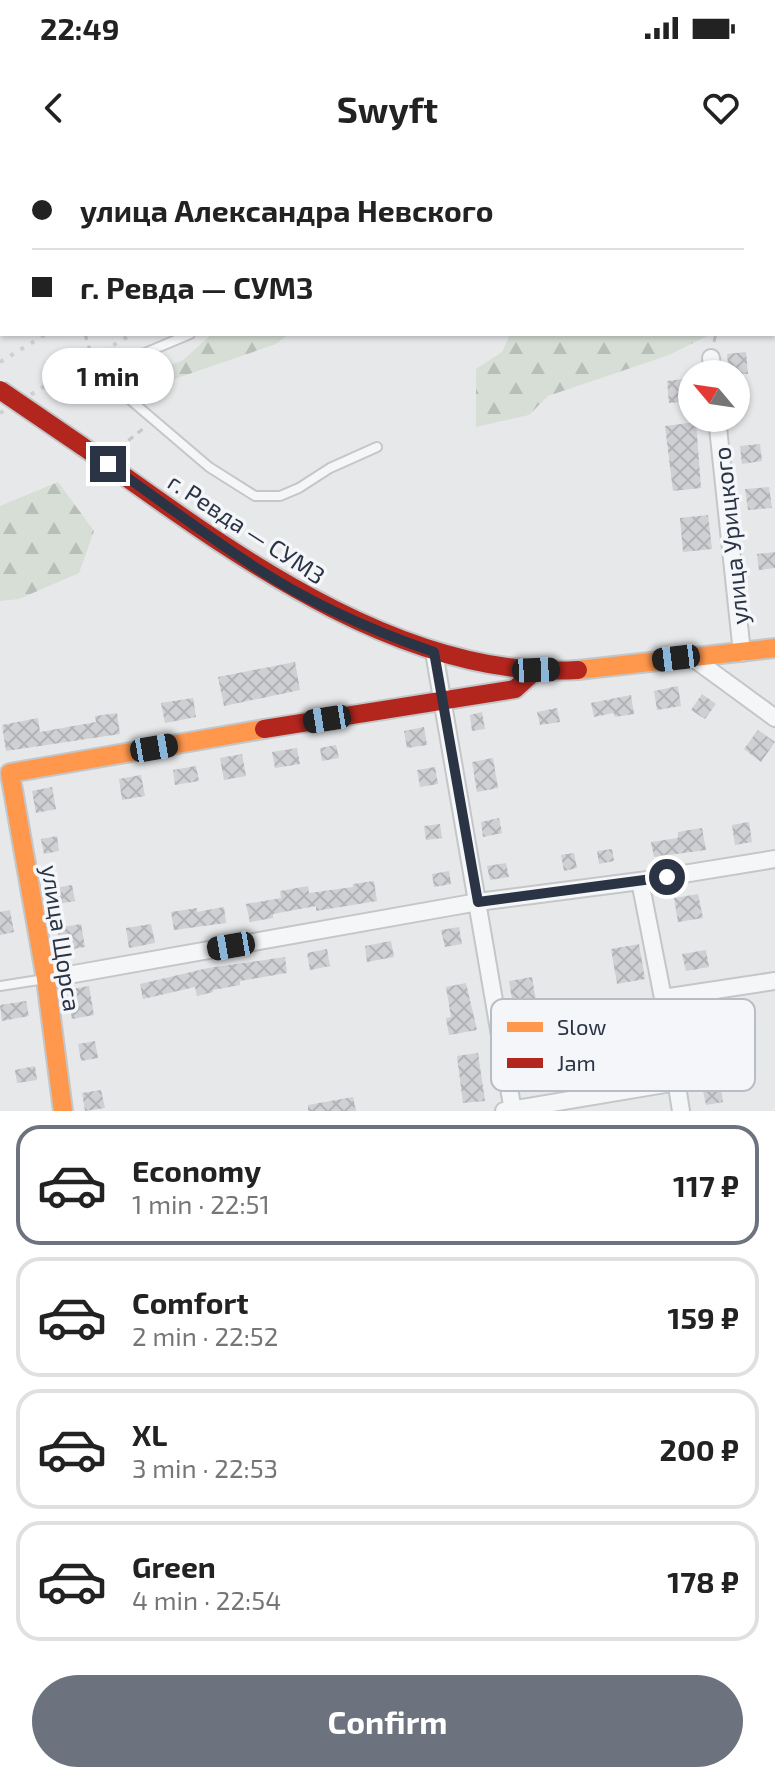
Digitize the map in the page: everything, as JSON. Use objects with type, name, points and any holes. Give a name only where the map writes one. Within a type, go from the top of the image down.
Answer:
[{"type":"street","name":"г. Ревда — СУМЗ","points":[[0,390],[259,570],[387,636],[434,652],[536,670],[581,669],[775,648]]},
{"type":"street","name":"улица Урицкого","points":[[718,432],[742,653]]},
{"type":"street","points":[[434,652],[493,999]]},
{"type":"street","points":[[693,658],[775,718]]},
{"type":"street","points":[[442,699],[515,689],[536,670]]},
{"type":"street","name":"улица Щорса","points":[[63,1111],[46,979],[10,773],[442,699]]},
{"type":"street","points":[[46,979],[478,902],[640,881],[775,859]]},
{"type":"street","points":[[640,881],[663,998],[775,981]]},
{"type":"street","points":[[510,1110],[623,1091]]},
{"type":"street","points":[[678,1091],[681,1111]]},
{"type":"lane","points":[[185,336],[145,353],[107,380],[231,482],[255,496],[280,496],[330,468],[377,447]]},
{"type":"lane","points":[[0,986],[46,979]]},
{"type":"path","points":[[86,336],[92,357],[107,380]]},
{"type":"path","points":[[111,455],[153,420]]},
{"type":"green space","points":[[210,336],[286,336],[276,344],[157,385],[143,388],[132,385],[144,373],[182,361]]},
{"type":"green space","points":[[509,336],[707,336],[669,355],[548,396],[529,415],[476,427],[476,369],[502,352]]},
{"type":"green space","points":[[58,482],[94,531],[79,573],[19,599],[0,601],[0,506]]},
{"type":"building","points":[[746,352],[747,360],[728,360],[727,354]]},
{"type":"building","points":[[678,380],[678,402],[669,403],[667,381]]},
{"type":"building","points":[[678,424],[678,432],[697,432],[701,488],[673,491],[665,426]]},
{"type":"building","points":[[760,444],[762,461],[742,464],[740,446]]},
{"type":"building","points":[[769,487],[772,508],[748,510],[745,489]]},
{"type":"building","points":[[708,515],[712,549],[683,552],[680,518]]},
{"type":"building","points":[[775,552],[775,568],[759,570],[757,554]]},
{"type":"building","points":[[295,662],[300,690],[224,706],[218,677]]},
{"type":"building","points":[[678,686],[681,706],[657,710],[654,691]]},
{"type":"building","points":[[702,694],[716,704],[705,719],[691,710]]},
{"type":"building","points":[[631,695],[634,714],[615,717],[614,713],[594,717],[591,703]]},
{"type":"building","points":[[193,698],[196,717],[165,723],[161,703]]},
{"type":"building","points":[[557,708],[560,722],[540,725],[537,712]]},
{"type":"building","points":[[482,712],[485,729],[472,731],[470,715]]},
{"type":"building","points":[[117,713],[120,734],[6,751],[2,725],[38,718],[40,732],[96,722],[95,716]]},
{"type":"building","points":[[424,727],[427,745],[407,748],[404,731]]},
{"type":"building","points":[[758,730],[775,742],[761,762],[744,749]]},
{"type":"building","points":[[336,745],[339,758],[322,761],[320,748]]},
{"type":"building","points":[[297,748],[300,764],[275,768],[272,752]]},
{"type":"building","points":[[242,754],[246,776],[224,780],[220,758]]},
{"type":"building","points":[[493,758],[498,788],[477,792],[472,762]]},
{"type":"building","points":[[196,766],[199,781],[175,785],[173,770]]},
{"type":"building","points":[[435,767],[438,784],[420,787],[417,770]]},
{"type":"building","points":[[141,775],[145,796],[122,800],[119,779]]},
{"type":"building","points":[[52,787],[56,809],[36,813],[32,791]]},
{"type":"building","points":[[499,818],[502,833],[483,837],[481,822]]},
{"type":"building","points":[[749,822],[752,842],[735,845],[732,825]]},
{"type":"building","points":[[440,824],[442,838],[426,840],[424,826]]},
{"type":"building","points":[[702,828],[706,850],[654,857],[651,842],[678,838],[678,832]]},
{"type":"building","points":[[57,836],[59,851],[44,854],[41,839]]},
{"type":"building","points":[[612,849],[614,861],[599,864],[597,851]]},
{"type":"building","points":[[574,853],[577,868],[564,871],[561,855]]},
{"type":"building","points":[[506,863],[509,877],[490,880],[487,866]]},
{"type":"building","points":[[449,871],[451,884],[434,887],[432,874]]},
{"type":"building","points":[[374,881],[377,901],[316,911],[316,906],[250,922],[246,904],[281,898],[280,891],[308,886],[309,893]]},
{"type":"building","points":[[72,885],[75,901],[52,905],[49,889]]},
{"type":"building","points":[[698,894],[703,918],[678,922],[674,898]]},
{"type":"building","points":[[224,907],[226,923],[174,930],[171,912],[197,908],[197,912]]},
{"type":"building","points":[[10,910],[14,932],[0,935],[0,912]]},
{"type":"building","points":[[81,924],[85,947],[61,951],[57,928]]},
{"type":"building","points":[[151,924],[155,943],[129,948],[126,928]]},
{"type":"building","points":[[459,927],[462,944],[445,947],[441,930]]},
{"type":"building","points":[[391,941],[394,957],[367,962],[365,946]]},
{"type":"building","points":[[639,944],[645,979],[617,984],[611,949]]},
{"type":"building","points":[[327,949],[330,966],[310,970],[307,953]]},
{"type":"building","points":[[706,950],[709,967],[686,971],[682,954]]},
{"type":"building","points":[[285,957],[287,973],[240,981],[240,985],[197,996],[195,987],[143,999],[140,984],[208,968]]},
{"type":"building","points":[[532,977],[536,999],[512,999],[509,981]]},
{"type":"building","points":[[466,983],[477,1030],[449,1035],[446,1018],[451,1017],[446,987]]},
{"type":"building","points":[[89,986],[94,1015],[72,1019],[67,990]]},
{"type":"building","points":[[26,1001],[29,1016],[2,1021],[0,1005]]},
{"type":"building","points":[[95,1041],[98,1058],[81,1061],[78,1044]]},
{"type":"building","points":[[478,1053],[485,1101],[463,1103],[457,1056]]},
{"type":"building","points":[[35,1066],[37,1080],[17,1083],[15,1070]]},
{"type":"building","points":[[101,1090],[105,1108],[85,1111],[82,1093]]},
{"type":"building","points":[[703,1091],[721,1091],[723,1102],[706,1105]]},
{"type":"building","points":[[353,1097],[356,1111],[308,1111],[308,1105]]},
{"type":"railway","points":[[0,362],[43,336]]},
{"type":"railway","points":[[0,413],[129,336]]},
{"type":"traffic: slow","points":[[578,670],[775,648]]},
{"type":"traffic: slow","points":[[63,1111],[46,979],[10,773],[264,729]]},
{"type":"traffic: jam","points":[[0,390],[82,446]]},
{"type":"traffic: jam","points":[[82,446],[253,563],[315,599],[378,630],[444,654],[510,668],[578,670]]},
{"type":"traffic: jam","points":[[264,729],[515,689],[536,670]]},
{"type":"route","points":[[108,464],[259,570],[387,636],[434,652],[478,902],[667,877]]}]
